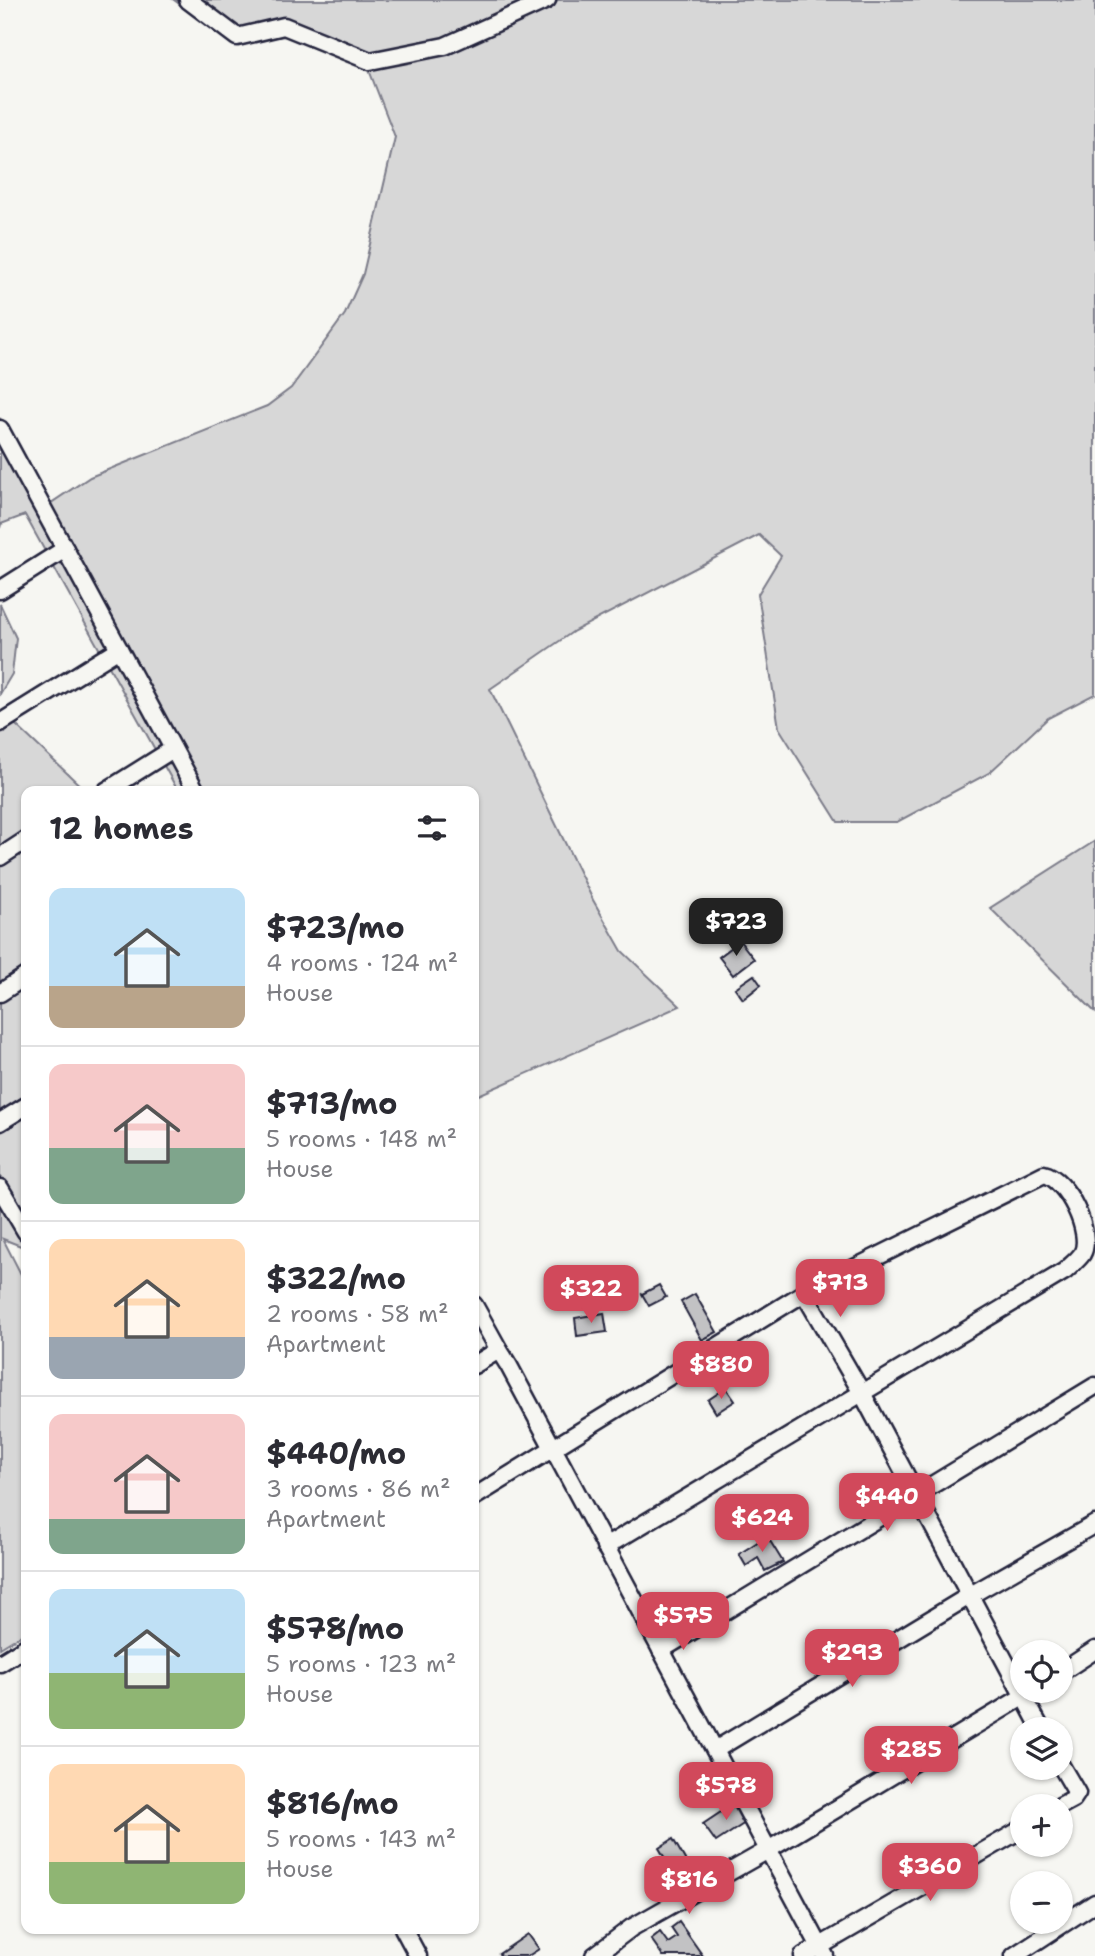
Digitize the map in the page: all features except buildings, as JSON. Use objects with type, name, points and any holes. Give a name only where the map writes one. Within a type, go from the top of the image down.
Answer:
[{"type":"street","points":[[188,0],[237,37],[284,26],[370,61],[445,46],[547,0]]},
{"type":"street","points":[[0,429],[5,450],[65,549],[193,786]]},
{"type":"street","points":[[0,590],[65,549]]},
{"type":"street","points":[[0,723],[119,649]]},
{"type":"street","points":[[114,786],[173,749]]},
{"type":"street","points":[[0,856],[21,843]]},
{"type":"street","points":[[0,993],[21,979]]},
{"type":"street","points":[[0,1122],[21,1109]]},
{"type":"street","points":[[479,1494],[804,1293],[1037,1176],[1052,1176],[1066,1192],[1085,1230],[1083,1253],[1066,1271],[605,1546]]},
{"type":"street","points":[[0,1188],[21,1224]]},
{"type":"street","points":[[804,1293],[862,1393],[970,1596],[1010,1662]]},
{"type":"street","points":[[479,1314],[822,1951]]},
{"type":"street","points":[[479,1362],[499,1350]]},
{"type":"street","points":[[661,1650],[1095,1386]]},
{"type":"street","points":[[715,1750],[1095,1524]]},
{"type":"street","points":[[0,1663],[21,1650]]},
{"type":"street","points":[[1073,1664],[1095,1650]]},
{"type":"street","points":[[594,1956],[631,1928],[768,1850],[1014,1703]]},
{"type":"street","points":[[1069,1780],[1077,1793],[1073,1799]]},
{"type":"street","points":[[803,1956],[822,1951],[1010,1836]]},
{"type":"street","points":[[1014,1956],[1095,1903]]},
{"type":"street","points":[[406,1934],[418,1956]]},
{"type":"shaded area","points":[[174,0],[1095,0],[1095,694],[1048,718],[989,773],[897,822],[838,822],[779,728],[758,594],[781,556],[759,535],[574,631],[490,689],[593,900],[622,951],[680,1006],[479,1095],[479,786],[175,786],[25,515],[1,524],[0,528],[0,418],[48,505],[90,477],[267,406],[291,388],[345,314],[363,274],[395,137],[369,70],[283,35],[236,46]]},
{"type":"shaded area","points":[[0,604],[16,638],[12,674],[0,694]]},
{"type":"shaded area","points":[[0,710],[81,786],[21,786],[21,1246],[3,1239],[21,1274],[21,1635],[0,1648]]},
{"type":"shaded area","points":[[1095,841],[1095,1012],[990,908]]}]
